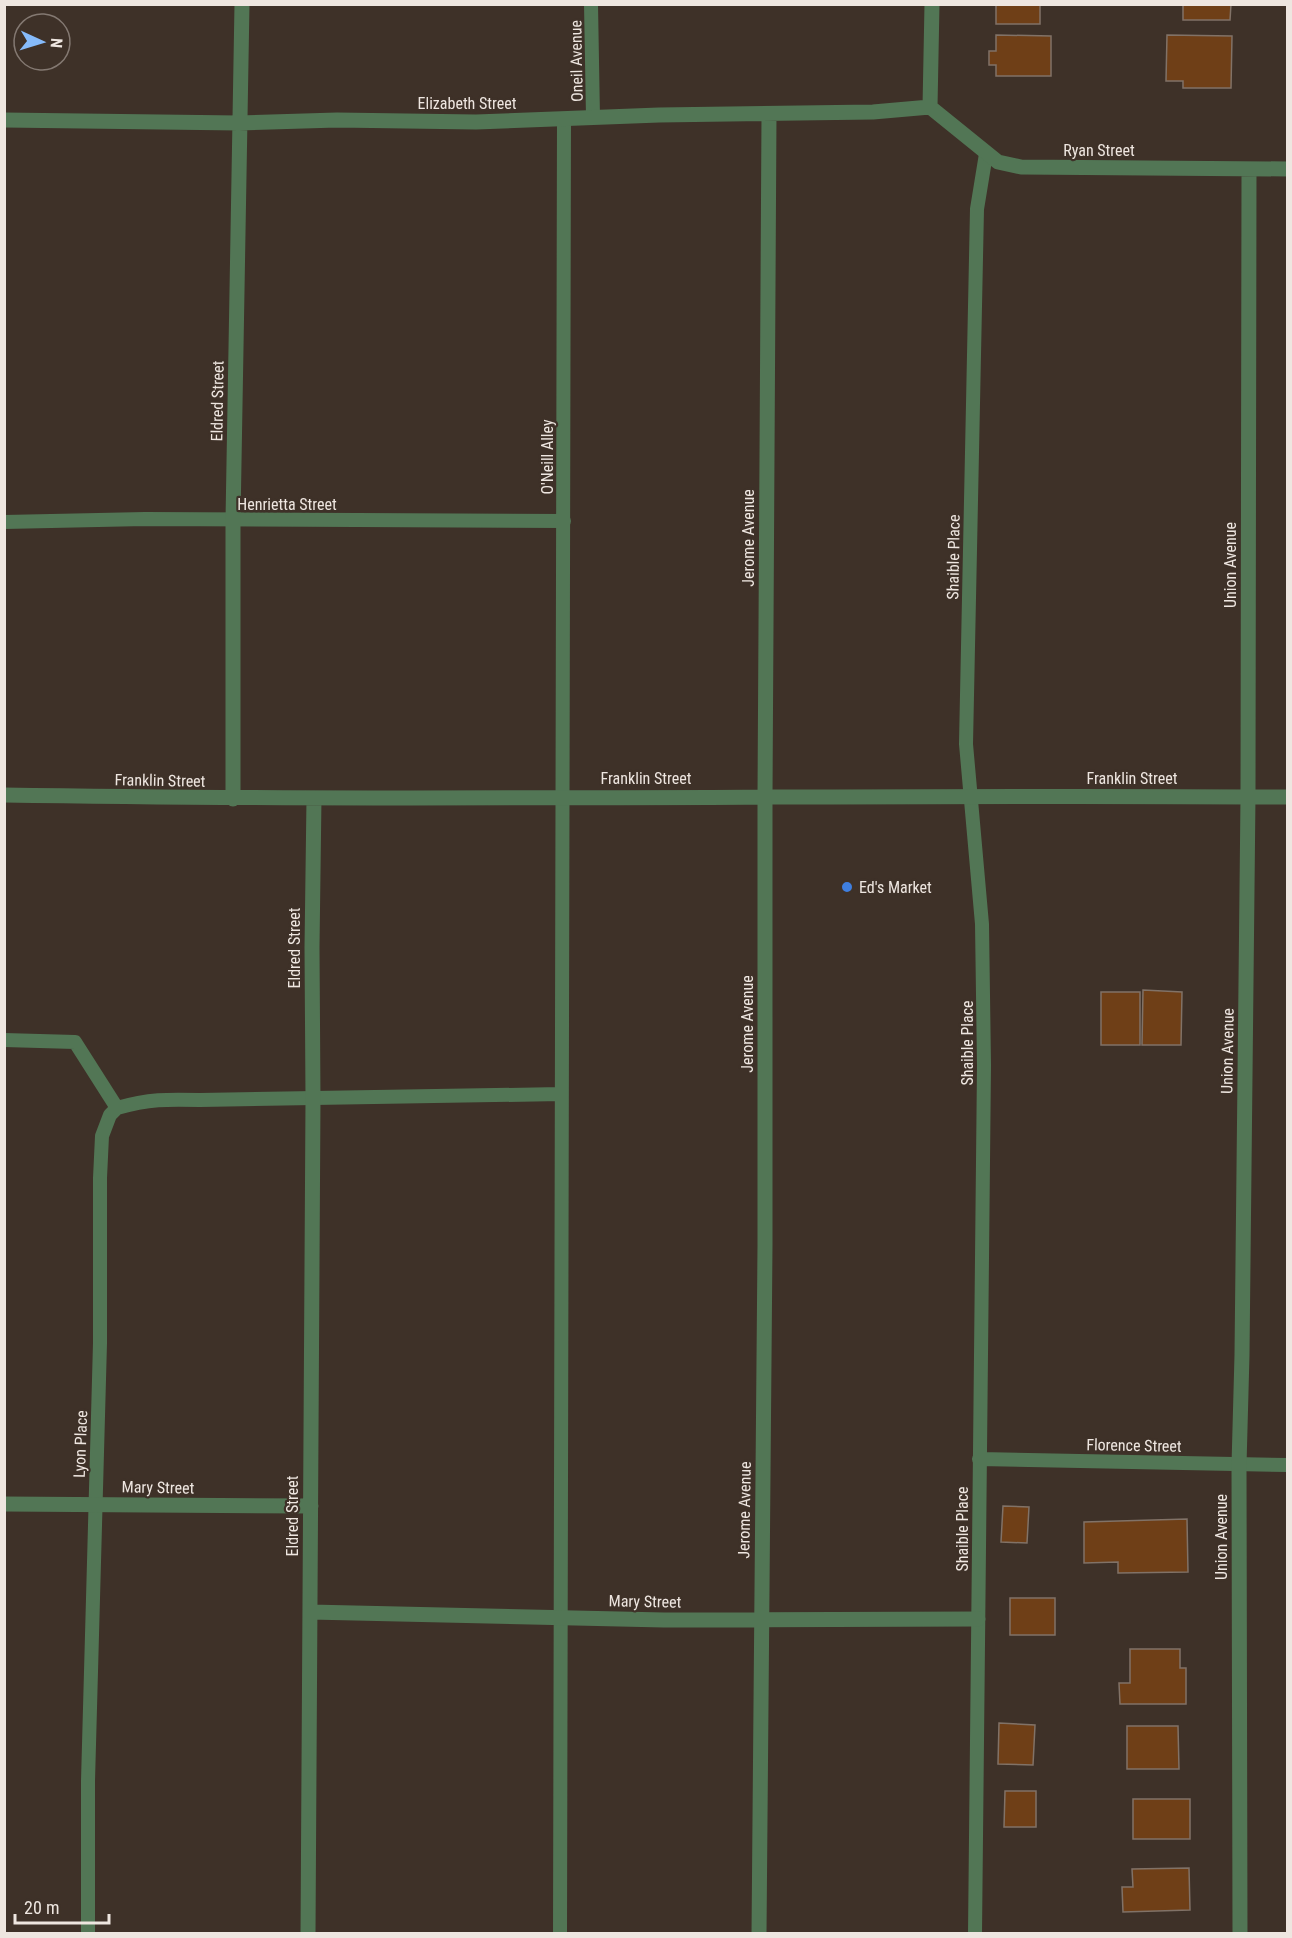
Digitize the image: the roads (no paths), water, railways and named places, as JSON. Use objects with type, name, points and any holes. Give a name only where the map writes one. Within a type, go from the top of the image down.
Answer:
[{"type":"street","name":"Eldred Street","points":[[233,799],[233,520],[242,4]]},
{"type":"street","points":[[930,107],[932,4]]},
{"type":"street","name":"Elizabeth Street","points":[[4,120],[240,123],[337,120],[476,122],[593,117],[873,112],[930,107]]},
{"type":"street","name":"Ryan Street","points":[[930,107],[998,162],[1021,167],[1287,170]]},
{"type":"street","name":"Jerome Avenue","points":[[759,1934],[765,1245],[769,115]]},
{"type":"street","name":"Union Avenue","points":[[1240,1934],[1239,1465],[1248,796],[1249,169]]},
{"type":"street","name":"Franklin Street","points":[[4,795],[233,799],[562,796],[1287,796]]},
{"type":"street","name":"Eldred Street","points":[[308,1934],[314,798]]},
{"type":"street","name":"Mary Street","points":[[4,1504],[310,1506]]},
{"type":"street","name":"Mary Street","points":[[310,1612],[664,1620],[978,1619]]},
{"type":"lane","name":"Oneil Avenue","points":[[591,4],[593,117]]},
{"type":"lane","name":"O'Neill Alley","points":[[560,1934],[564,119]]},
{"type":"lane","name":"Shaible Place","points":[[975,1934],[984,1065],[982,924],[966,744],[976,209],[986,154]]},
{"type":"lane","name":"Henrietta Street","points":[[8,522],[145,519],[564,521]]},
{"type":"lane","points":[[4,1040],[75,1042],[117,1108],[142,1100],[159,1099],[313,1099],[561,1094]]},
{"type":"lane","name":"Lyon Place","points":[[88,1934],[88,1781],[100,1343],[100,1178],[102,1136],[110,1115],[117,1108]]},
{"type":"lane","name":"Florence Street","points":[[979,1459],[1287,1465]]},
{"type":"place","name":"Ed's Market","points":[[847,887]]}]
